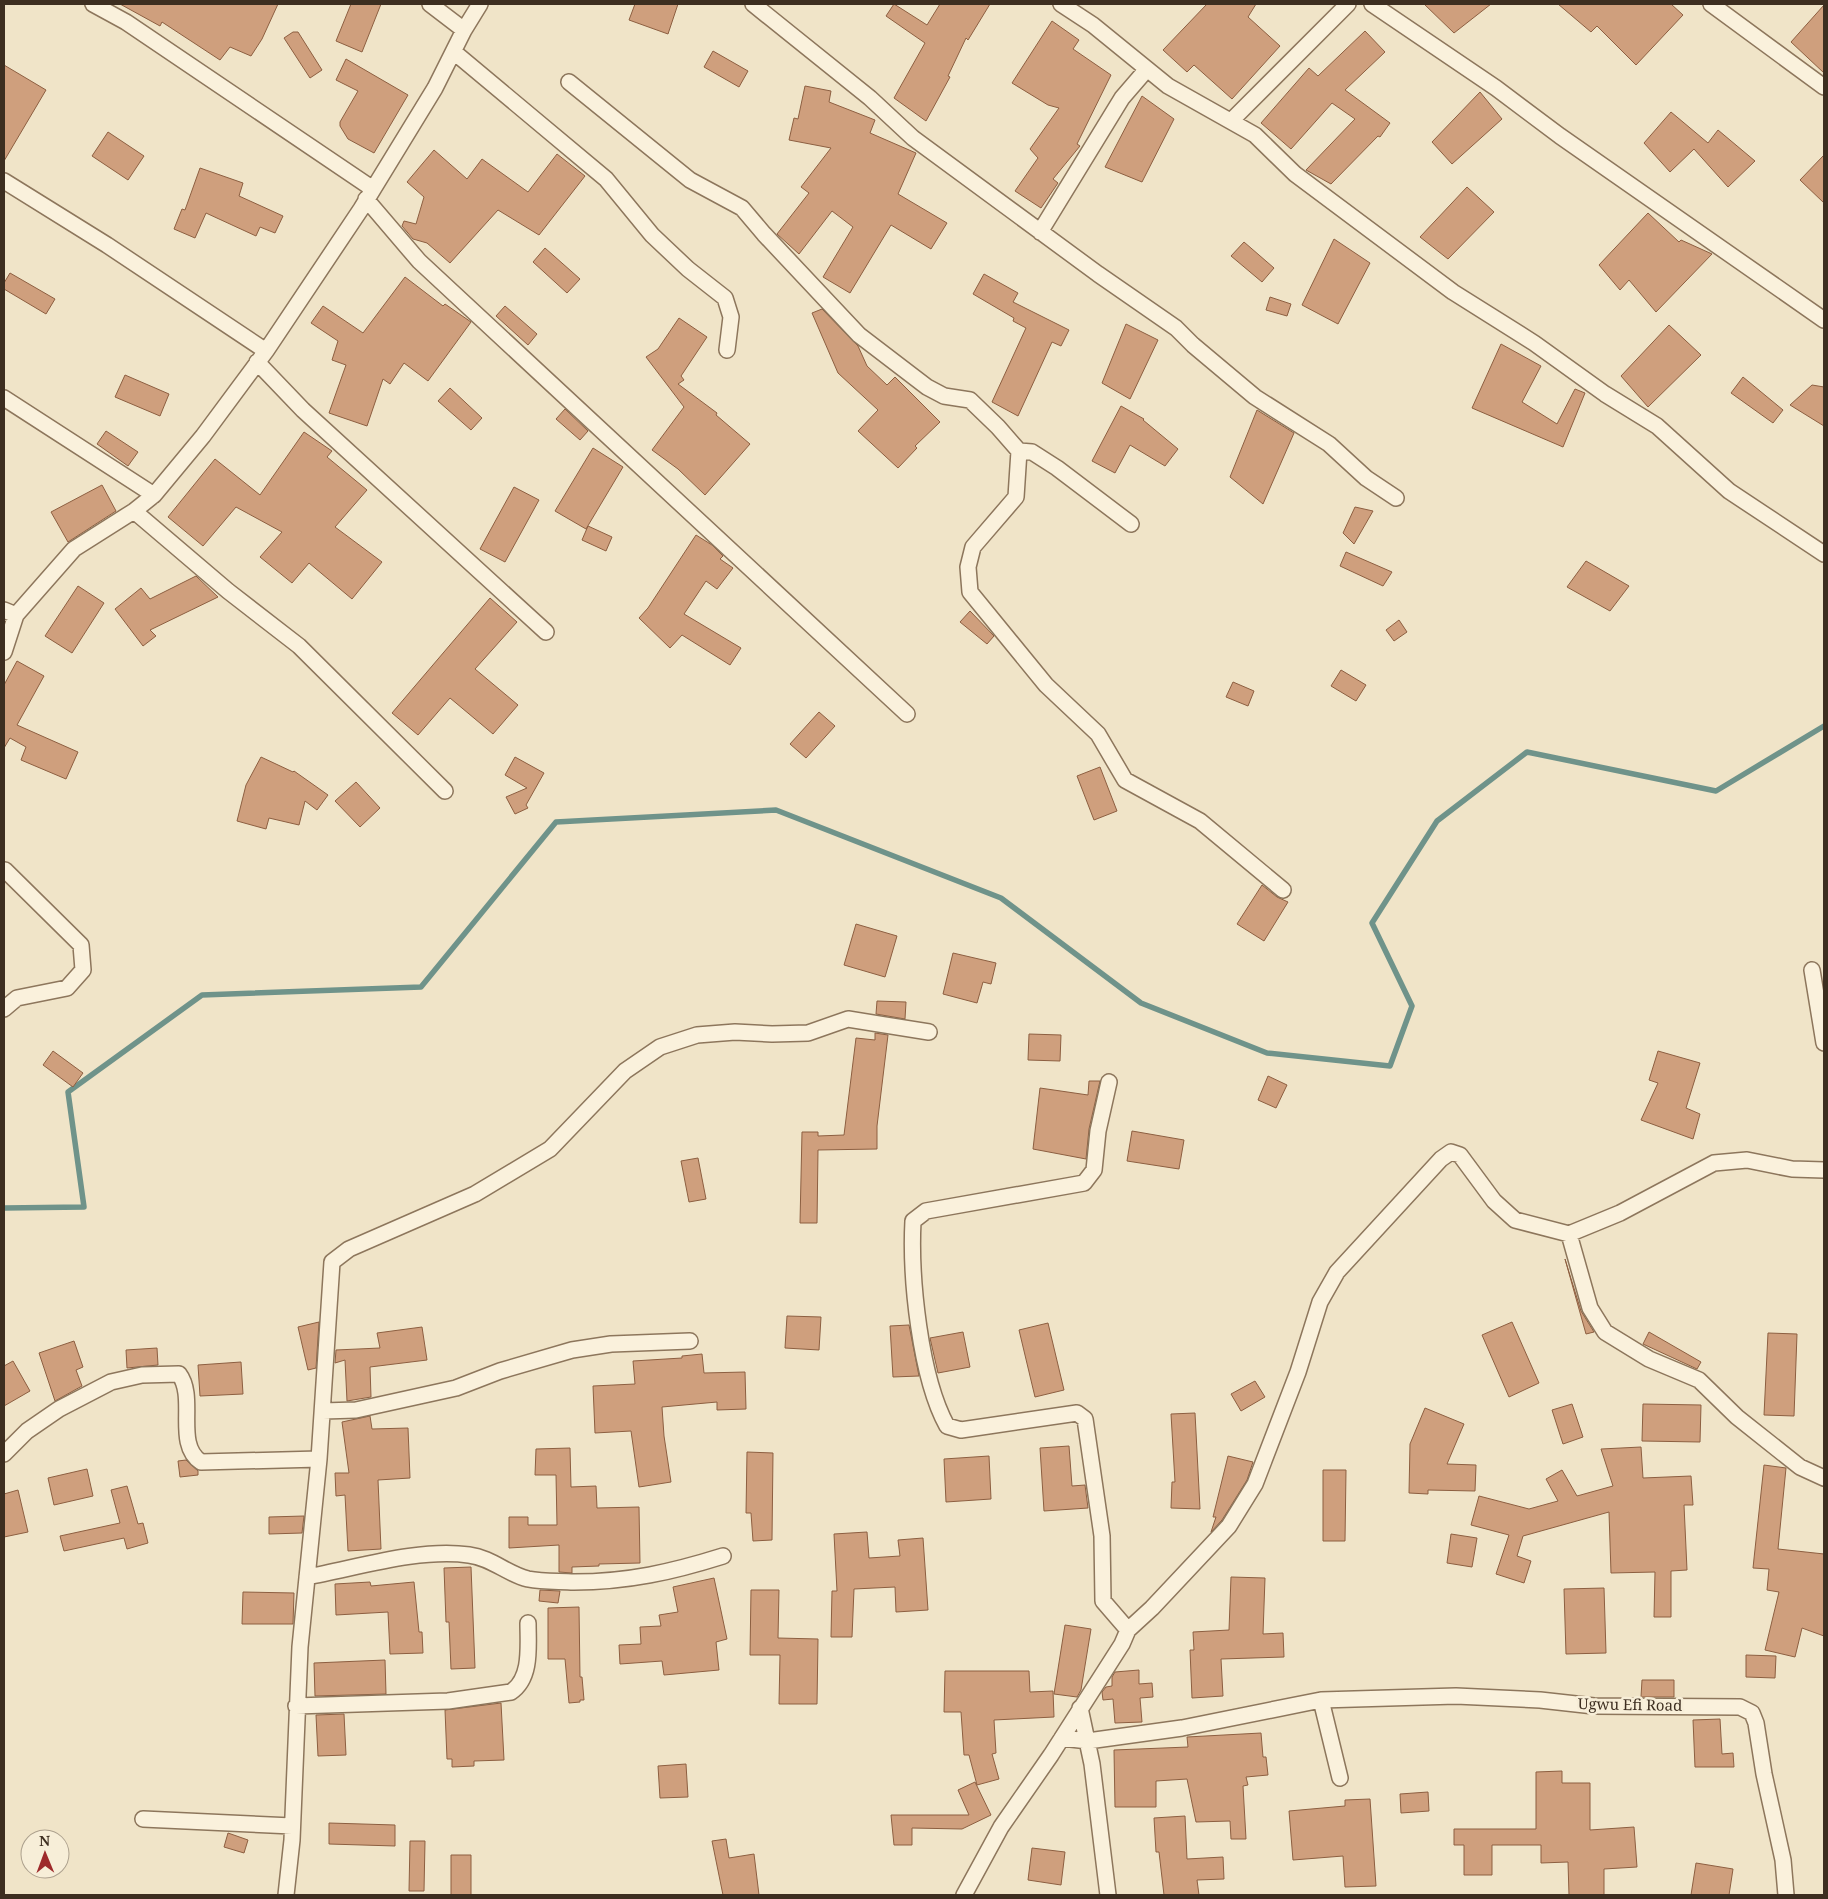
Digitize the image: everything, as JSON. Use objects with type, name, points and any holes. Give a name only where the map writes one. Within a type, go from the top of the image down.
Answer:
[{"type":"street","points":[[93,4],[126,22],[370,194],[419,261],[907,714]]},
{"type":"street","points":[[430,4],[464,30]]},
{"type":"street","points":[[4,652],[10,613],[74,549],[134,511],[154,495],[181,465],[261,356],[370,194],[435,88],[464,30],[480,4]]},
{"type":"street","points":[[753,4],[870,98],[913,138],[979,184],[1040,232],[1176,328],[1193,345],[1255,397],[1329,444],[1366,478],[1396,498]]},
{"type":"street","points":[[1061,4],[1093,24],[1168,86],[1255,135],[1295,174],[1453,292],[1547,353],[1605,394],[1657,426],[1729,491],[1824,554]]},
{"type":"street","points":[[1231,121],[1348,4]]},
{"type":"street","points":[[1372,4],[1496,88],[1560,136],[1824,320]]},
{"type":"street","points":[[1711,4],[1824,87]]},
{"type":"street","points":[[454,52],[606,179],[652,235],[688,269],[725,298],[731,317],[727,350]]},
{"type":"street","points":[[1040,232],[1122,98],[1147,68]]},
{"type":"street","points":[[569,82],[690,180],[742,208],[859,336],[927,387],[944,396],[970,400],[998,427],[1019,452],[1016,497],[973,548],[968,567],[970,592],[1046,685],[1098,734],[1126,780],[1200,821],[1282,890]]},
{"type":"street","points":[[4,182],[107,245],[261,356],[303,410],[546,632]]},
{"type":"street","points":[[4,398],[154,495]]},
{"type":"street","points":[[1019,452],[1032,452],[1057,468],[1131,524]]},
{"type":"street","points":[[134,511],[228,591],[299,646],[445,791]]},
{"type":"street","points":[[4,1009],[17,998],[66,988],[83,970],[81,945],[5,870]]},
{"type":"street","points":[[1812,970],[1824,1043]]},
{"type":"street","points":[[286,1895],[292,1826],[296,1706],[323,1411],[332,1262],[349,1248],[475,1194],[550,1149],[625,1071],[660,1047],[706,1034],[808,1032],[848,1019],[929,1032]]},
{"type":"street","points":[[1109,1082],[1098,1131],[1094,1170],[1084,1183],[926,1210],[913,1221],[912,1239],[917,1310],[928,1373],[941,1416],[947,1426],[961,1430],[1077,1413],[1086,1419],[1102,1536],[1103,1601],[1128,1630]]},
{"type":"street","points":[[964,1895],[1000,1827],[1062,1738],[1122,1644],[1128,1630],[1152,1608],[1229,1526],[1255,1484],[1298,1372],[1320,1302],[1337,1272],[1440,1159],[1452,1152],[1460,1155],[1494,1202],[1515,1220],[1569,1234],[1620,1213],[1714,1163],[1747,1160],[1792,1169],[1824,1170]]},
{"type":"street","points":[[1569,1234],[1590,1308],[1605,1332],[1649,1359],[1699,1380],[1737,1417],[1800,1467],[1824,1478]]},
{"type":"street","points":[[323,1411],[356,1410],[448,1390],[555,1353],[611,1344],[690,1341]]},
{"type":"street","points":[[4,1454],[27,1431],[59,1409],[111,1382],[142,1375],[179,1374],[184,1387],[189,1448],[194,1458],[201,1462],[319,1459]]},
{"type":"street","points":[[307,1577],[392,1559],[444,1554],[468,1555],[489,1559],[529,1579],[601,1582],[647,1577],[723,1556]]},
{"type":"street","points":[[296,1706],[448,1701],[511,1692],[519,1687],[524,1678],[528,1652],[528,1622]]},
{"type":"street","name":"Ugwu Efi Road","points":[[1321,1700],[1456,1696],[1540,1700],[1594,1706],[1650,1705],[1747,1708],[1752,1713],[1756,1723],[1764,1774],[1783,1860],[1786,1895]]},
{"type":"street","points":[[1062,1738],[1088,1741],[1204,1725],[1321,1700],[1340,1778]]},
{"type":"street","points":[[1080,1708],[1082,1724],[1088,1741],[1108,1895]]},
{"type":"street","points":[[143,1819],[292,1826]]},
{"type":"building","points":[[120,4],[278,4],[262,39],[251,56],[230,47],[220,60],[162,22],[160,26]]},
{"type":"building","points":[[351,4],[381,4],[362,52],[336,41]]},
{"type":"building","points":[[635,4],[678,4],[668,34],[629,20]]},
{"type":"building","points":[[894,4],[927,25],[940,4],[990,4],[968,40],[966,38],[948,76],[950,77],[926,121],[894,98],[925,43],[886,16]]},
{"type":"building","points":[[1207,4],[1256,4],[1248,17],[1280,46],[1232,99],[1194,65],[1187,72],[1163,50]]},
{"type":"building","points":[[1424,4],[1491,4],[1454,33]]},
{"type":"building","points":[[1558,4],[1671,4],[1683,15],[1636,65],[1597,26],[1591,32]]},
{"type":"building","points":[[1824,5],[1824,73],[1791,42]]},
{"type":"building","points":[[1052,21],[1079,40],[1073,49],[1111,75],[1077,144],[1080,146],[1053,179],[1058,183],[1041,208],[1015,191],[1038,158],[1030,149],[1059,108],[1048,105],[1012,83]]},
{"type":"building","points":[[1365,31],[1385,52],[1345,90],[1390,123],[1380,137],[1378,136],[1331,184],[1306,170],[1355,119],[1332,103],[1291,149],[1261,123],[1309,68],[1318,76]]},
{"type":"building","points":[[293,32],[298,32],[322,70],[310,78],[284,38]]},
{"type":"building","points":[[713,51],[748,71],[739,87],[704,67]]},
{"type":"building","points":[[346,59],[408,95],[374,153],[348,139],[340,126],[340,122],[358,91],[336,80]]},
{"type":"building","points":[[4,65],[46,90],[4,161]]},
{"type":"building","points":[[805,86],[831,91],[829,102],[875,120],[870,133],[916,153],[898,194],[947,223],[931,249],[891,225],[850,293],[823,277],[853,227],[832,211],[799,254],[777,234],[809,193],[801,187],[831,148],[789,140],[794,118],[798,119]]},
{"type":"building","points":[[1480,92],[1502,119],[1452,164],[1432,142]]},
{"type":"building","points":[[1142,96],[1174,119],[1142,182],[1105,167]]},
{"type":"building","points":[[1671,112],[1708,143],[1718,130],[1755,161],[1728,187],[1694,149],[1670,172],[1644,143]]},
{"type":"building","points":[[108,132],[144,156],[128,180],[92,156]]},
{"type":"building","points":[[434,150],[467,179],[482,159],[528,192],[557,154],[585,176],[539,235],[498,210],[450,263],[427,243],[413,239],[402,226],[404,221],[416,224],[424,197],[407,182]]},
{"type":"building","points":[[1824,155],[1824,203],[1800,180]]},
{"type":"building","points":[[200,168],[243,183],[239,196],[283,216],[275,233],[260,227],[256,236],[206,213],[195,238],[174,229],[182,209],[185,210]]},
{"type":"building","points":[[1467,187],[1494,212],[1448,259],[1420,237]]},
{"type":"building","points":[[1648,213],[1679,242],[1681,240],[1712,254],[1656,312],[1629,280],[1620,290],[1599,265]]},
{"type":"building","points":[[1334,239],[1370,263],[1338,324],[1302,305]]},
{"type":"building","points":[[1244,242],[1274,268],[1262,282],[1231,256]]},
{"type":"building","points":[[545,248],[580,279],[567,293],[533,262]]},
{"type":"building","points":[[10,273],[55,299],[46,314],[4,289],[4,283]]},
{"type":"building","points":[[984,274],[1018,293],[1013,302],[1069,330],[1061,346],[1052,342],[1018,416],[992,402],[1026,328],[1013,321],[1014,318],[973,294]]},
{"type":"building","points":[[405,277],[443,306],[445,304],[471,322],[428,381],[404,363],[390,384],[383,379],[367,426],[329,413],[346,365],[332,360],[338,341],[311,323],[323,306],[363,333]]},
{"type":"building","points":[[1270,297],[1291,304],[1287,316],[1266,310]]},
{"type":"building","points":[[505,306],[537,334],[528,345],[496,316]]},
{"type":"building","points":[[822,309],[858,346],[867,366],[887,385],[895,377],[940,422],[915,446],[917,448],[898,468],[858,431],[878,410],[838,373],[812,313]]},
{"type":"building","points":[[679,318],[707,337],[681,376],[684,380],[678,384],[717,413],[716,415],[750,444],[705,495],[678,469],[652,450],[684,407],[646,357],[658,349]]},
{"type":"building","points":[[1126,324],[1158,340],[1130,399],[1102,383]]},
{"type":"building","points":[[1669,325],[1701,355],[1648,407],[1621,376]]},
{"type":"building","points":[[1501,344],[1541,366],[1522,402],[1557,424],[1575,389],[1585,393],[1563,447],[1472,408]]},
{"type":"building","points":[[125,375],[169,394],[160,416],[115,397]]},
{"type":"building","points":[[1743,377],[1783,410],[1773,423],[1731,393]]},
{"type":"building","points":[[1812,385],[1824,387],[1824,426],[1790,405]]},
{"type":"building","points":[[450,388],[482,418],[471,430],[438,401]]},
{"type":"building","points":[[1121,406],[1144,419],[1178,449],[1165,466],[1130,445],[1115,473],[1092,461]]},
{"type":"building","points":[[565,409],[588,431],[580,440],[556,419]]},
{"type":"building","points":[[1257,410],[1294,433],[1263,504],[1230,477]]},
{"type":"building","points":[[106,431],[138,452],[128,466],[97,444]]},
{"type":"building","points":[[304,432],[332,451],[327,457],[367,490],[335,527],[382,562],[352,599],[309,563],[292,583],[260,557],[282,532],[236,507],[203,546],[168,517],[215,459],[260,495]]},
{"type":"building","points":[[593,448],[623,467],[586,529],[555,511]]},
{"type":"building","points":[[102,485],[116,511],[68,542],[51,512]]},
{"type":"building","points":[[514,487],[539,500],[505,562],[480,549]]},
{"type":"building","points":[[1355,507],[1373,511],[1354,544],[1343,533]]},
{"type":"building","points":[[588,526],[612,537],[606,551],[582,540]]},
{"type":"building","points":[[696,535],[712,545],[723,556],[720,559],[733,568],[717,589],[706,581],[684,614],[741,648],[730,665],[682,635],[670,648],[639,618],[648,608]]},
{"type":"building","points":[[1346,552],[1392,572],[1383,586],[1340,566]]},
{"type":"building","points":[[1586,561],[1629,586],[1610,611],[1567,587]]},
{"type":"building","points":[[196,576],[218,597],[150,630],[156,636],[143,646],[115,609],[141,588],[150,599]]},
{"type":"building","points":[[78,586],[104,603],[72,653],[45,636]]},
{"type":"building","points":[[490,598],[517,622],[475,669],[518,705],[493,734],[450,698],[418,735],[392,713]]},
{"type":"building","points":[[970,611],[994,636],[987,644],[960,622]]},
{"type":"building","points":[[1399,620],[1407,632],[1394,641],[1386,630]]},
{"type":"building","points":[[17,661],[44,676],[17,725],[78,752],[66,779],[21,760],[26,747],[10,738],[4,748],[4,685]]},
{"type":"building","points":[[1341,670],[1366,685],[1356,701],[1331,686]]},
{"type":"building","points":[[1233,682],[1254,691],[1248,706],[1226,697]]},
{"type":"building","points":[[819,712],[835,726],[806,758],[790,744]]},
{"type":"building","points":[[261,757],[294,771],[328,795],[317,810],[305,801],[299,825],[269,818],[266,829],[237,821],[246,785]]},
{"type":"building","points":[[515,757],[544,773],[526,805],[528,808],[515,814],[506,797],[527,788],[505,775]]},
{"type":"building","points":[[1100,767],[1117,811],[1094,820],[1077,776]]},
{"type":"building","points":[[356,782],[380,808],[360,827],[335,801]]},
{"type":"building","points":[[1262,885],[1277,897],[1288,902],[1264,941],[1237,924]]},
{"type":"building","points":[[856,924],[897,936],[885,977],[844,965]]},
{"type":"building","points":[[953,953],[996,963],[991,984],[983,982],[977,1003],[943,994]]},
{"type":"building","points":[[877,1001],[906,1002],[905,1019],[876,1014]]},
{"type":"building","points":[[875,1033],[888,1035],[877,1126],[877,1149],[818,1150],[817,1223],[800,1223],[802,1132],[818,1132],[818,1136],[844,1135],[856,1038],[875,1040]]},
{"type":"building","points":[[1029,1034],[1061,1035],[1060,1061],[1028,1060]]},
{"type":"building","points":[[53,1051],[83,1073],[73,1087],[43,1065]]},
{"type":"building","points":[[1658,1051],[1700,1063],[1686,1108],[1700,1114],[1693,1139],[1641,1120],[1658,1083],[1649,1080]]},
{"type":"building","points":[[1268,1076],[1287,1085],[1276,1108],[1258,1100]]},
{"type":"building","points":[[1089,1081],[1100,1081],[1089,1129],[1086,1159],[1033,1149],[1040,1088],[1088,1095]]},
{"type":"building","points":[[1132,1131],[1184,1140],[1179,1169],[1127,1161]]},
{"type":"building","points":[[698,1158],[706,1199],[689,1202],[681,1161]]},
{"type":"building","points":[[1565,1259],[1581,1311],[1594,1332],[1586,1334]]},
{"type":"building","points":[[787,1316],[821,1317],[819,1350],[785,1348]]},
{"type":"building","points":[[319,1322],[316,1368],[308,1370],[298,1327]]},
{"type":"building","points":[[1512,1322],[1539,1383],[1509,1397],[1482,1335]]},
{"type":"building","points":[[1048,1323],[1064,1390],[1035,1397],[1019,1330]]},
{"type":"building","points":[[909,1325],[919,1376],[893,1377],[890,1326]]},
{"type":"building","points":[[422,1327],[427,1360],[370,1367],[371,1397],[347,1401],[345,1360],[335,1363],[336,1350],[380,1348],[377,1333]]},
{"type":"building","points":[[963,1332],[970,1367],[938,1373],[930,1338]]},
{"type":"building","points":[[1649,1332],[1701,1362],[1697,1369],[1643,1344]]},
{"type":"building","points":[[1768,1333],[1797,1334],[1794,1416],[1764,1415]]},
{"type":"building","points":[[74,1341],[83,1367],[76,1370],[82,1386],[55,1401],[39,1353]]},
{"type":"building","points":[[157,1348],[158,1365],[127,1368],[126,1350]]},
{"type":"building","points":[[702,1354],[704,1373],[745,1372],[746,1409],[717,1410],[717,1402],[662,1407],[671,1482],[639,1487],[631,1431],[595,1433],[593,1386],[635,1384],[633,1361],[682,1358],[682,1356]]},
{"type":"building","points":[[13,1361],[30,1391],[4,1406],[4,1366]]},
{"type":"building","points":[[241,1362],[243,1394],[200,1396],[198,1365]]},
{"type":"building","points":[[1255,1381],[1265,1397],[1241,1411],[1231,1394]]},
{"type":"building","points":[[1572,1404],[1583,1437],[1563,1444],[1552,1410]]},
{"type":"building","points":[[1643,1404],[1701,1405],[1700,1442],[1642,1441]]},
{"type":"building","points":[[1425,1408],[1464,1424],[1447,1464],[1476,1465],[1475,1491],[1428,1490],[1428,1494],[1409,1493],[1410,1444]]},
{"type":"building","points":[[1195,1413],[1200,1509],[1171,1508],[1172,1482],[1175,1482],[1171,1414]]},
{"type":"building","points":[[370,1416],[372,1429],[408,1428],[410,1478],[378,1480],[381,1549],[348,1551],[345,1495],[336,1496],[335,1473],[349,1473],[342,1422]]},
{"type":"building","points":[[1069,1446],[1072,1486],[1085,1485],[1088,1508],[1044,1511],[1040,1448]]},
{"type":"building","points":[[1641,1447],[1643,1478],[1691,1476],[1693,1505],[1684,1505],[1687,1570],[1671,1571],[1671,1617],[1654,1617],[1655,1572],[1611,1573],[1609,1512],[1523,1536],[1517,1556],[1531,1561],[1524,1583],[1496,1574],[1509,1535],[1471,1525],[1479,1496],[1529,1509],[1558,1501],[1546,1479],[1562,1470],[1577,1496],[1613,1486],[1601,1449]]},
{"type":"building","points":[[570,1448],[571,1487],[596,1486],[597,1508],[639,1507],[640,1563],[572,1567],[572,1573],[559,1572],[559,1545],[509,1548],[509,1517],[528,1517],[528,1525],[557,1525],[556,1475],[535,1475],[536,1449]]},
{"type":"building","points":[[747,1452],[773,1453],[772,1540],[753,1541],[751,1513],[746,1513]]},
{"type":"building","points":[[989,1456],[991,1499],[946,1502],[944,1459]]},
{"type":"building","points":[[1228,1456],[1253,1462],[1247,1480],[1222,1520],[1211,1532],[1216,1517],[1213,1517]]},
{"type":"building","points":[[186,1460],[198,1471],[198,1475],[180,1477],[178,1461]]},
{"type":"building","points":[[1764,1465],[1786,1468],[1778,1549],[1824,1554],[1824,1636],[1802,1628],[1795,1657],[1765,1650],[1779,1592],[1767,1590],[1769,1569],[1753,1568]]},
{"type":"building","points":[[87,1469],[93,1496],[54,1505],[48,1478]]},
{"type":"building","points":[[1323,1470],[1346,1470],[1345,1541],[1323,1541]]},
{"type":"building","points":[[127,1486],[138,1524],[143,1523],[148,1543],[127,1549],[124,1538],[64,1551],[60,1536],[120,1523],[111,1490]]},
{"type":"building","points":[[18,1490],[28,1532],[4,1537],[4,1494]]},
{"type":"building","points":[[304,1516],[302,1533],[269,1534],[269,1517]]},
{"type":"building","points":[[867,1532],[869,1558],[900,1556],[898,1540],[923,1538],[928,1610],[896,1612],[895,1587],[854,1589],[852,1637],[831,1637],[832,1591],[837,1591],[834,1534]]},
{"type":"building","points":[[1451,1534],[1477,1538],[1472,1567],[1447,1563]]},
{"type":"building","points":[[471,1567],[475,1668],[451,1669],[449,1622],[446,1622],[444,1568]]},
{"type":"building","points":[[1231,1577],[1265,1578],[1263,1634],[1283,1633],[1284,1657],[1221,1659],[1223,1696],[1192,1698],[1190,1650],[1194,1650],[1193,1632],[1229,1630]]},
{"type":"building","points":[[714,1578],[727,1639],[716,1642],[719,1670],[664,1675],[662,1661],[620,1664],[619,1645],[641,1644],[640,1627],[661,1626],[659,1615],[678,1612],[673,1587]]},
{"type":"building","points":[[370,1582],[371,1586],[414,1582],[419,1632],[422,1632],[423,1653],[390,1654],[388,1612],[336,1615],[335,1584]]},
{"type":"building","points":[[1604,1588],[1606,1653],[1566,1654],[1564,1589]]},
{"type":"building","points":[[540,1590],[560,1591],[558,1603],[539,1601]]},
{"type":"building","points":[[751,1590],[779,1590],[778,1638],[818,1639],[817,1704],[779,1704],[780,1655],[750,1655]]},
{"type":"building","points":[[243,1592],[294,1593],[293,1624],[242,1624]]},
{"type":"building","points":[[579,1607],[580,1677],[582,1677],[584,1700],[569,1703],[565,1659],[548,1659],[548,1608]]},
{"type":"building","points":[[1065,1625],[1091,1629],[1081,1690],[1077,1697],[1054,1694]]},
{"type":"building","points":[[1746,1655],[1776,1656],[1775,1678],[1746,1677]]},
{"type":"building","points":[[385,1660],[386,1694],[315,1696],[314,1663]]},
{"type":"building","points":[[1139,1670],[1139,1684],[1152,1683],[1153,1697],[1140,1698],[1142,1722],[1115,1723],[1113,1699],[1103,1700],[1102,1692],[1106,1687],[1112,1686],[1112,1677],[1115,1672]]},
{"type":"building","points":[[945,1671],[1029,1671],[1030,1692],[1053,1691],[1054,1717],[994,1720],[996,1753],[992,1754],[999,1779],[977,1785],[969,1755],[964,1755],[961,1712],[944,1712]]},
{"type":"building","points":[[1642,1680],[1674,1680],[1674,1697],[1641,1697]]},
{"type":"building","points":[[501,1703],[504,1760],[474,1761],[474,1766],[452,1767],[452,1759],[447,1759],[445,1710]]},
{"type":"building","points":[[344,1714],[346,1755],[318,1756],[316,1715]]},
{"type":"building","points":[[1720,1719],[1722,1754],[1733,1753],[1734,1767],[1695,1767],[1693,1720]]},
{"type":"building","points":[[1261,1733],[1263,1757],[1266,1757],[1268,1775],[1246,1777],[1248,1785],[1243,1786],[1246,1839],[1231,1839],[1230,1821],[1196,1822],[1187,1779],[1156,1781],[1156,1807],[1115,1807],[1114,1750],[1188,1747],[1187,1737]]},
{"type":"building","points":[[686,1764],[688,1797],[660,1798],[658,1766]]},
{"type":"building","points":[[1562,1771],[1562,1783],[1590,1783],[1590,1830],[1634,1827],[1637,1867],[1604,1869],[1604,1895],[1569,1895],[1568,1862],[1541,1863],[1541,1845],[1492,1845],[1492,1875],[1464,1875],[1464,1845],[1454,1845],[1454,1829],[1536,1829],[1536,1772]]},
{"type":"building","points":[[975,1782],[991,1815],[962,1829],[912,1828],[912,1845],[894,1845],[891,1815],[969,1815],[958,1790]]},
{"type":"building","points":[[1428,1792],[1429,1811],[1401,1813],[1400,1794]]},
{"type":"building","points":[[1370,1799],[1376,1886],[1345,1887],[1343,1856],[1293,1860],[1289,1811],[1345,1806],[1345,1800]]},
{"type":"building","points":[[1185,1816],[1187,1859],[1223,1857],[1224,1879],[1197,1880],[1199,1895],[1164,1895],[1159,1852],[1156,1852],[1154,1818]]},
{"type":"building","points":[[329,1823],[395,1825],[395,1846],[329,1844]]},
{"type":"building","points":[[228,1833],[248,1840],[244,1853],[224,1847]]},
{"type":"building","points":[[726,1839],[729,1858],[754,1854],[759,1895],[723,1895],[712,1841]]},
{"type":"building","points":[[410,1841],[425,1841],[424,1891],[409,1891]]},
{"type":"building","points":[[1032,1848],[1065,1852],[1061,1885],[1028,1880]]},
{"type":"building","points":[[451,1855],[471,1855],[471,1895],[451,1895]]},
{"type":"building","points":[[1696,1863],[1733,1869],[1729,1895],[1691,1895]]},
{"type":"waterway","points":[[4,1208],[84,1207],[68,1092],[202,995],[421,987],[556,822],[776,810],[1001,898],[1141,1003],[1267,1053],[1390,1066],[1412,1006],[1372,923],[1437,821],[1527,752],[1716,791],[1824,726]]}]
